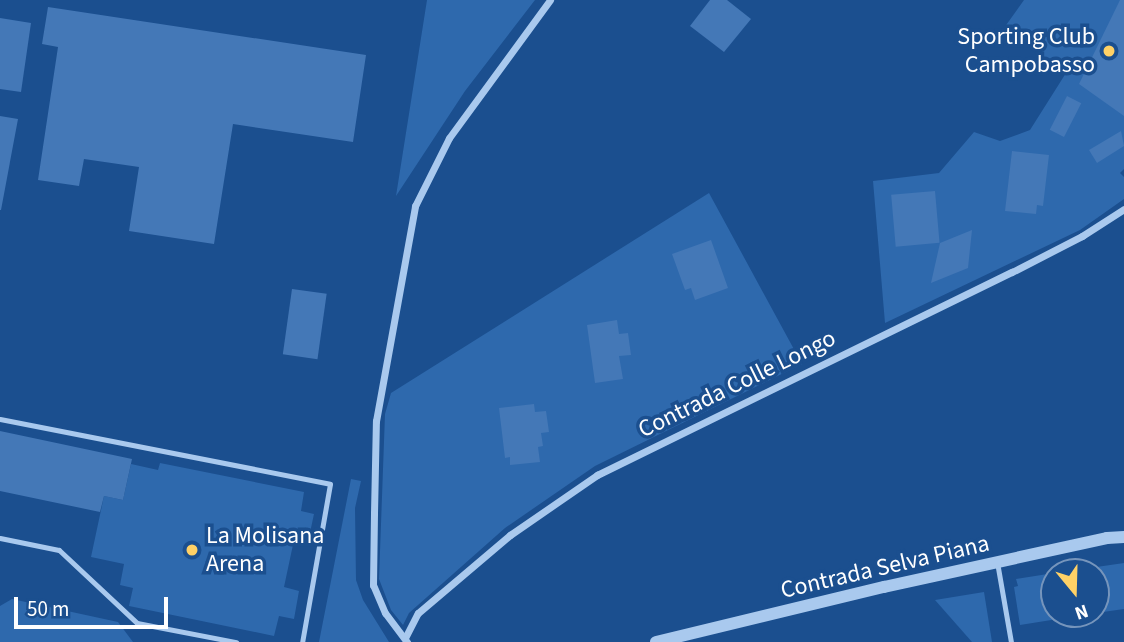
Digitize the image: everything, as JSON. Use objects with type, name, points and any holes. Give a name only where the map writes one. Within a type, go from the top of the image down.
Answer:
[{"type":"street","points":[[406,640],[384,614],[373,585],[376,421],[415,206],[449,138],[550,0]]},
{"type":"street","name":"Contrada Colle Longo","points":[[406,640],[418,613],[510,535],[597,475],[1012,272],[1082,236],[1124,209]]},
{"type":"street","name":"Contrada Selva Piana","points":[[656,642],[997,562],[1107,538],[1124,537]]},
{"type":"lane","points":[[0,419],[330,484],[302,642]]},
{"type":"lane","points":[[0,538],[59,550],[136,623],[236,642]]},
{"type":"lane","points":[[997,562],[1011,642]]},
{"type":"shaded area","points":[[427,0],[535,0],[465,91],[396,196]]},
{"type":"shaded area","points":[[1024,0],[1124,0],[1124,169],[1120,173],[1124,177],[1124,199],[1080,230],[885,323],[873,181],[939,173],[974,132],[1000,141],[1030,130],[1066,73],[1004,28]]},
{"type":"shaded area","points":[[709,193],[802,364],[595,466],[505,528],[409,613],[403,625],[391,610],[379,579],[385,414],[391,393]]},
{"type":"shaded area","name":"La Molisana Arena","points":[[160,463],[304,492],[301,511],[314,514],[308,542],[294,540],[284,587],[299,591],[294,619],[279,616],[274,636],[129,606],[133,588],[120,585],[124,564],[91,557],[104,496],[123,500],[131,464],[158,470]]},
{"type":"shaded area","points":[[351,479],[361,481],[355,508],[356,580],[363,600],[389,642],[319,642]]},
{"type":"shaded area","points":[[1124,563],[1124,609],[1110,611],[1110,565]]},
{"type":"shaded area","points":[[1040,575],[1040,622],[1020,625],[1014,587],[1018,586],[1016,579]]},
{"type":"shaded area","points":[[984,592],[992,642],[972,642],[935,600]]},
{"type":"shaded area","points":[[12,599],[118,622],[133,642],[0,642],[0,606]]},
{"type":"building","points":[[710,0],[727,0],[751,19],[724,52],[690,26]]},
{"type":"building","name":"Sporting Club Campobasso","points":[[1120,0],[1124,0],[1124,116],[1079,84]]},
{"type":"building","points":[[48,7],[366,55],[353,142],[233,124],[214,244],[129,231],[139,167],[84,159],[79,186],[38,180],[58,47],[42,44]]},
{"type":"building","points":[[0,18],[31,23],[21,92],[0,89]]},
{"type":"building","points":[[1067,96],[1081,103],[1064,137],[1050,130]]},
{"type":"building","points":[[0,116],[18,119],[1,210],[0,210]]},
{"type":"building","points":[[1121,131],[1124,146],[1097,163],[1089,150]]},
{"type":"building","points":[[1012,151],[1049,155],[1043,206],[1037,205],[1036,214],[1005,211]]},
{"type":"building","points":[[935,191],[940,243],[896,247],[891,195]]},
{"type":"building","points":[[972,230],[968,268],[931,283],[940,243]]},
{"type":"building","points":[[711,240],[728,288],[695,300],[691,288],[685,290],[672,254]]},
{"type":"building","points":[[292,289],[327,294],[317,359],[283,354]]},
{"type":"building","points":[[617,320],[619,334],[628,333],[631,355],[619,356],[623,379],[595,383],[587,325]]},
{"type":"building","points":[[534,404],[535,412],[546,411],[549,432],[541,433],[543,446],[538,447],[540,462],[510,465],[510,457],[505,458],[499,408]]},
{"type":"building","points":[[0,431],[132,459],[123,500],[104,496],[100,512],[0,491]]},
{"type":"place","name":"Sporting Club Campobasso","points":[[1109,51]]},
{"type":"place","name":"La Molisana Arena","points":[[192,550]]}]
